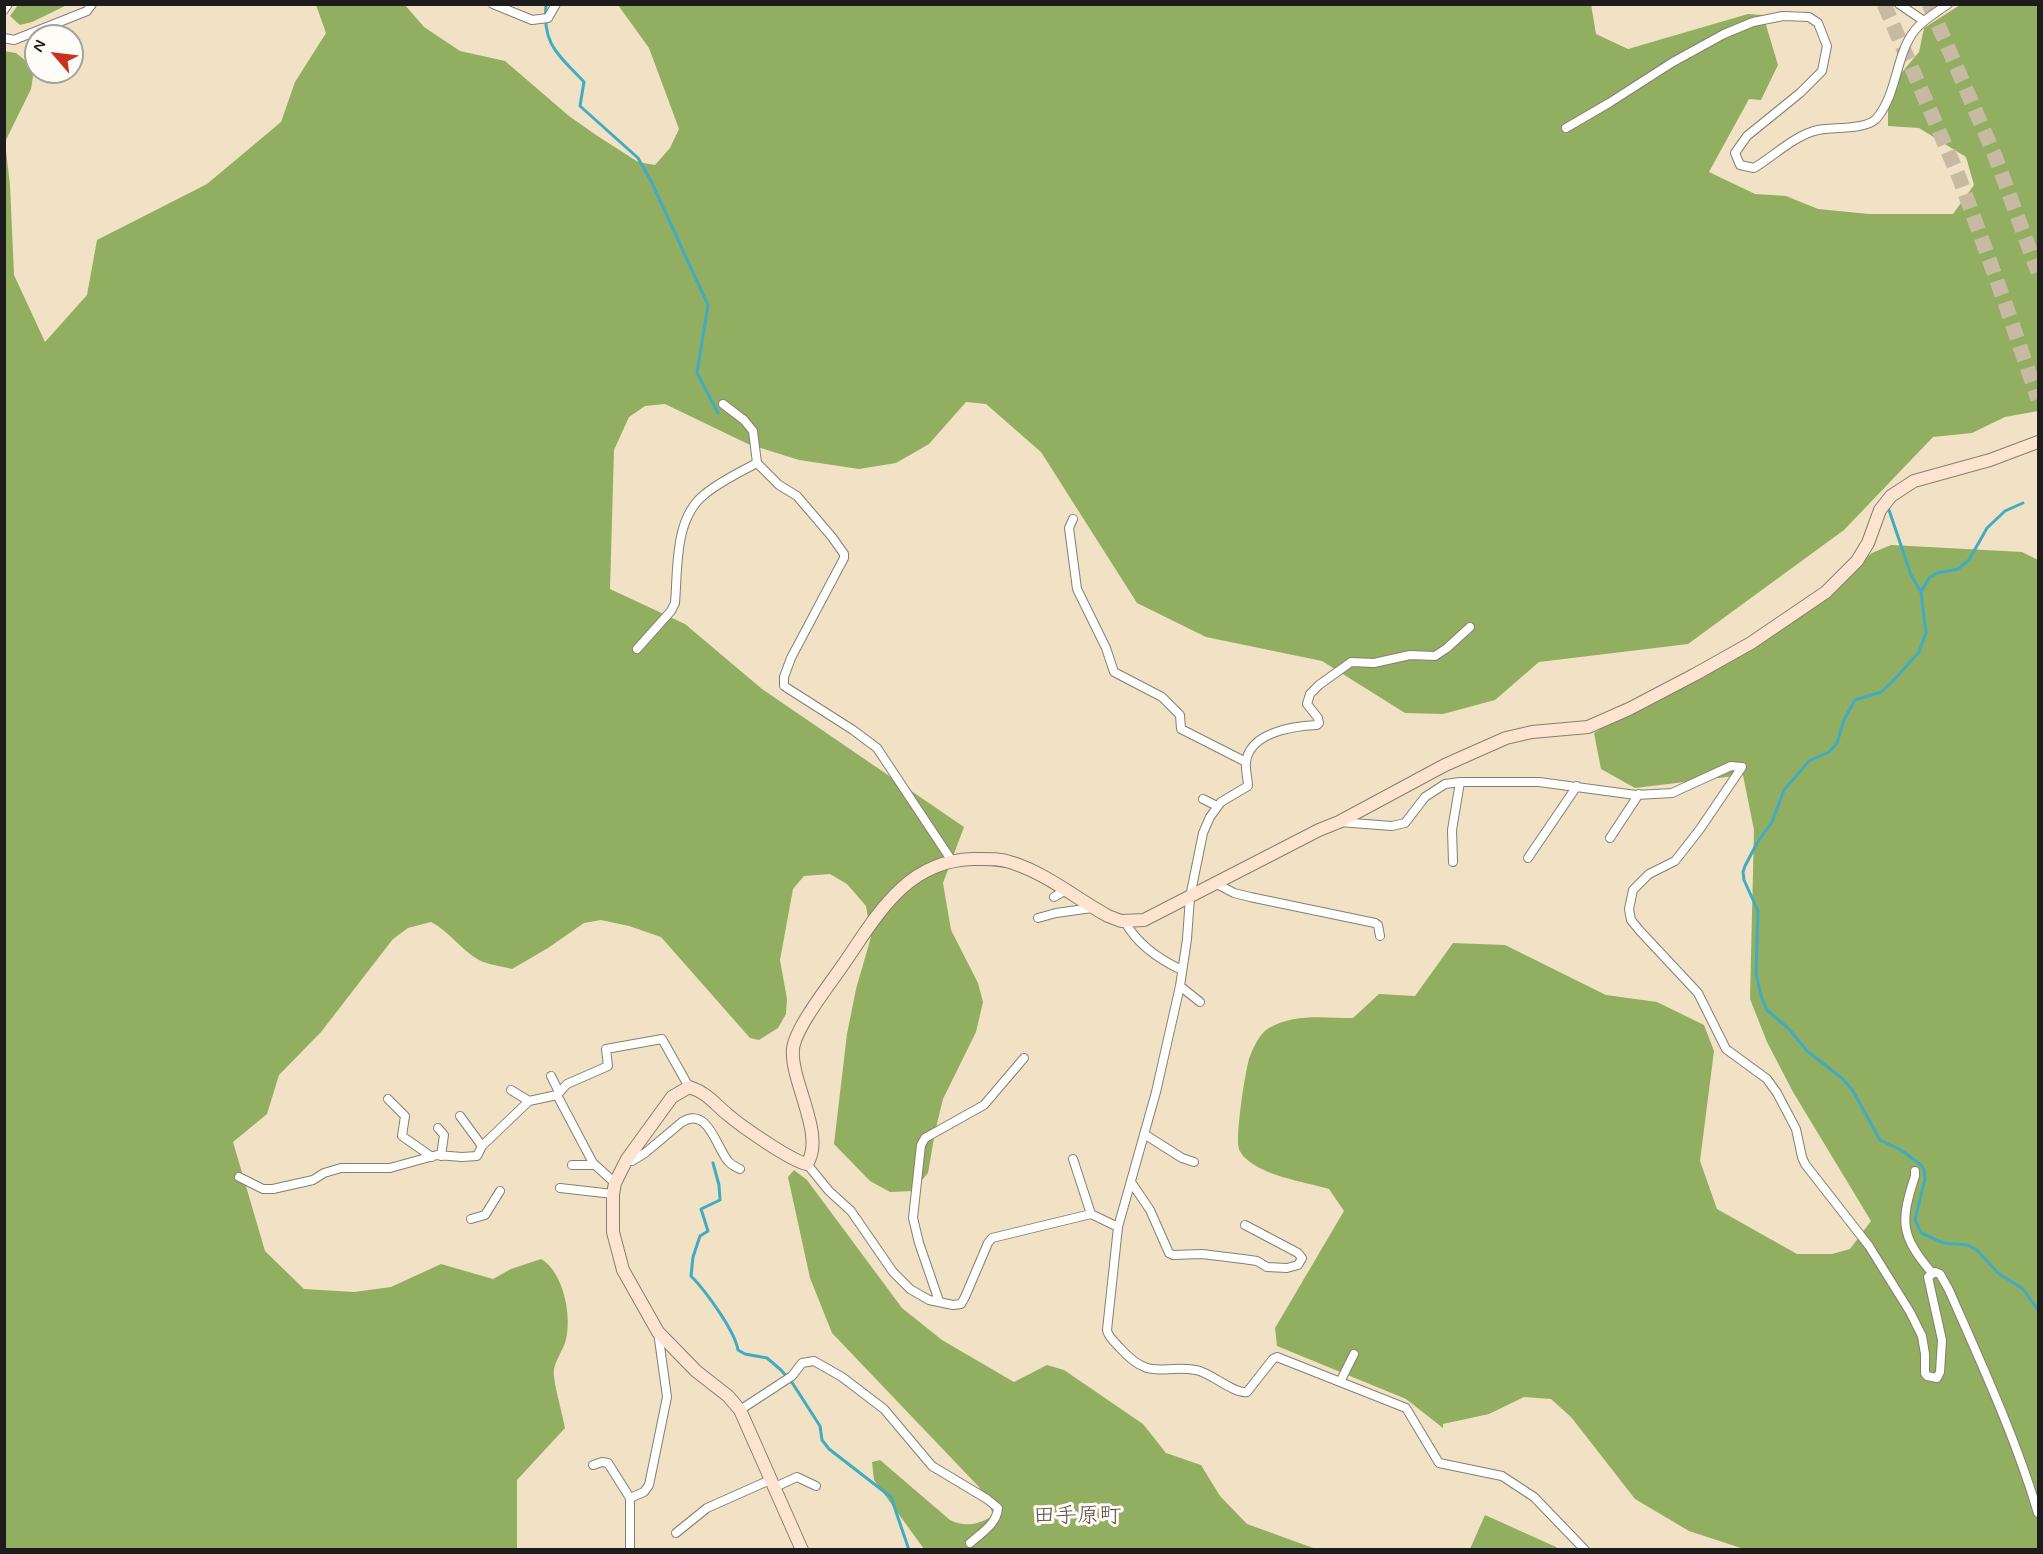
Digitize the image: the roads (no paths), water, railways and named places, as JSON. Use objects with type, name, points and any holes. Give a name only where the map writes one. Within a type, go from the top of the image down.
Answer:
[{"type":"street","points":[[4,10],[8,4]]},
{"type":"street","points":[[4,38],[14,40],[87,11],[92,4]]},
{"type":"street","points":[[493,4],[532,20],[544,19],[556,4]]},
{"type":"street","points":[[1899,4],[1924,21]]},
{"type":"street","points":[[1566,128],[1609,104],[1672,62],[1724,34],[1753,22],[1783,16],[1809,17],[1818,23],[1827,46],[1822,71],[1800,93],[1740,144],[1735,153],[1740,165],[1754,168],[1816,130],[1865,125],[1874,121],[1884,105],[1915,30],[1948,4]]},
{"type":"street","points":[[723,404],[744,420],[753,431],[757,463],[779,484],[797,496],[844,554],[791,658],[784,677],[784,686],[853,730],[876,748],[896,774],[952,861]]},
{"type":"street","points":[[807,1164],[813,1144],[793,1056],[796,1036],[889,900],[918,875],[952,861],[984,859],[1008,861],[1035,872],[1059,894],[1108,916],[1125,922],[1144,920],[1319,830],[1339,822],[1445,765],[1506,738],[1532,732],[1588,726],[1629,709],[1694,675],[1751,643],[1826,592],[1857,561],[1868,543],[1880,510],[1891,496],[1914,481],[1990,460],[2038,442]]},
{"type":"street","points":[[637,649],[671,611],[675,603],[679,548],[685,524],[696,504],[704,495],[757,463]]},
{"type":"street","points":[[1073,519],[1069,528],[1077,589],[1106,648],[1114,672],[1162,697],[1180,715],[1181,729],[1246,762]]},
{"type":"street","points":[[1470,627],[1435,656],[1410,655],[1374,663],[1351,662],[1340,669],[1319,686],[1307,700],[1307,704],[1320,720],[1317,725],[1289,728],[1266,737],[1255,745],[1246,762],[1248,786],[1226,798],[1217,806],[1203,833],[1190,897],[1180,986],[1156,1092],[1118,1227],[1107,1335],[1144,1368],[1196,1370],[1215,1377],[1240,1392],[1247,1392],[1277,1357],[1406,1407],[1438,1463],[1502,1476],[1534,1497],[1586,1550]]},
{"type":"street","points":[[1339,822],[1392,826],[1405,823],[1425,797],[1445,784],[1539,782],[1639,794],[1672,793],[1731,766],[1742,767],[1675,861],[1649,874],[1633,890],[1629,909],[1632,920],[1640,932],[1698,993],[1726,1049],[1767,1079],[1785,1105],[1796,1129],[1805,1164],[1869,1246],[1910,1312],[1922,1336],[1925,1373],[1927,1376],[1937,1378],[1940,1372],[1942,1340],[1928,1277],[1935,1272],[1940,1274],[1997,1400],[2023,1465],[2038,1513]]},
{"type":"street","points":[[1453,862],[1452,830],[1460,782]]},
{"type":"street","points":[[1528,858],[1577,786]]},
{"type":"street","points":[[1610,838],[1639,794]]},
{"type":"street","points":[[1203,800],[1217,806]]},
{"type":"street","points":[[1216,884],[1234,893],[1250,897],[1375,923],[1378,925],[1380,936]]},
{"type":"street","points":[[1038,918],[1092,908]]},
{"type":"street","points":[[1049,915],[1052,925]]},
{"type":"street","points":[[1125,922],[1132,935],[1154,955],[1182,970]]},
{"type":"street","points":[[1180,986],[1200,1002]]},
{"type":"street","points":[[239,1177],[263,1189],[273,1189],[313,1180],[324,1173],[341,1168],[390,1168],[437,1156],[477,1156],[482,1146],[529,1101],[558,1093],[567,1084],[608,1066],[606,1050],[662,1039],[689,1087],[706,1094],[728,1115],[793,1159],[807,1164],[851,1211],[893,1272],[910,1289],[929,1300],[953,1305],[961,1304],[992,1238],[1091,1214],[1118,1227]]},
{"type":"street","points":[[939,1301],[913,1218],[921,1145],[925,1138],[984,1105],[1024,1058]]},
{"type":"street","points":[[551,1076],[583,1147],[614,1188]]},
{"type":"street","points":[[689,1087],[672,1097],[627,1159],[614,1188],[613,1232],[618,1258],[633,1292],[658,1332],[696,1371],[728,1396],[740,1410],[802,1550]]},
{"type":"street","points":[[512,1090],[529,1101]]},
{"type":"street","points":[[388,1099],[405,1116],[402,1136],[437,1156]]},
{"type":"street","points":[[460,1116],[482,1146]]},
{"type":"street","points":[[627,1159],[632,1161],[682,1122],[688,1118],[695,1118],[702,1120],[708,1126],[728,1162],[740,1169]]},
{"type":"street","points":[[437,1156],[444,1135],[438,1128]]},
{"type":"street","points":[[1144,1134],[1182,1158],[1194,1162]]},
{"type":"street","points":[[1073,1159],[1091,1214]]},
{"type":"street","points":[[572,1165],[595,1165]]},
{"type":"street","points":[[1915,1171],[1904,1217],[1906,1231],[1911,1245],[1932,1273]]},
{"type":"street","points":[[1131,1182],[1150,1210],[1169,1253],[1173,1255],[1202,1254],[1243,1259],[1257,1261],[1267,1267],[1287,1269],[1298,1265],[1302,1258],[1298,1253],[1245,1225]]},
{"type":"street","points":[[560,1188],[614,1188]]},
{"type":"street","points":[[471,1220],[489,1211],[500,1191]]},
{"type":"street","points":[[630,1498],[644,1492],[649,1485],[667,1397],[658,1332]]},
{"type":"street","points":[[1340,1382],[1354,1354]]},
{"type":"street","points":[[740,1410],[784,1382],[805,1362],[813,1361],[826,1367],[884,1409],[932,1466],[998,1508],[996,1517],[970,1543]]},
{"type":"street","points":[[593,1465],[608,1463],[630,1498],[630,1550]]},
{"type":"street","points":[[676,1533],[707,1508],[772,1484],[797,1477],[816,1486]]},
{"type":"waterway","points":[[546,4],[545,18],[549,39],[559,56],[584,82],[580,106],[638,158],[651,181],[708,305],[697,373],[718,413]]},
{"type":"waterway","points":[[1921,592],[1929,578],[1937,573],[1958,569],[1969,560],[1987,528],[2005,511],[2023,503]]},
{"type":"waterway","points":[[1889,510],[1911,575],[1921,592],[1926,633],[1919,652],[1892,682],[1881,692],[1855,700],[1844,720],[1837,743],[1829,752],[1809,761],[1784,790],[1772,822],[1757,843],[1745,866],[1744,880],[1758,911],[1756,974],[1767,1010],[1789,1029],[1807,1051],[1843,1079],[1853,1091],[1880,1140],[1901,1150],[1921,1165],[1925,1179],[1915,1219],[1921,1233],[1944,1243],[1967,1245],[1977,1250],[1998,1273],[2023,1289],[2038,1310]]},
{"type":"waterway","points":[[713,1163],[719,1185],[720,1200],[701,1209],[708,1231],[700,1236],[693,1257],[691,1276],[726,1322],[738,1350],[745,1354],[767,1358],[781,1370],[793,1384],[820,1426],[822,1440],[829,1449],[891,1497],[909,1550]]},
{"type":"tunnel","points":[[1884,4],[1959,177],[2038,399]]},
{"type":"tunnel","points":[[1929,4],[1995,156],[2038,272]]},
{"type":"district","name":"田手原町","points":[[1077,1517]]}]
